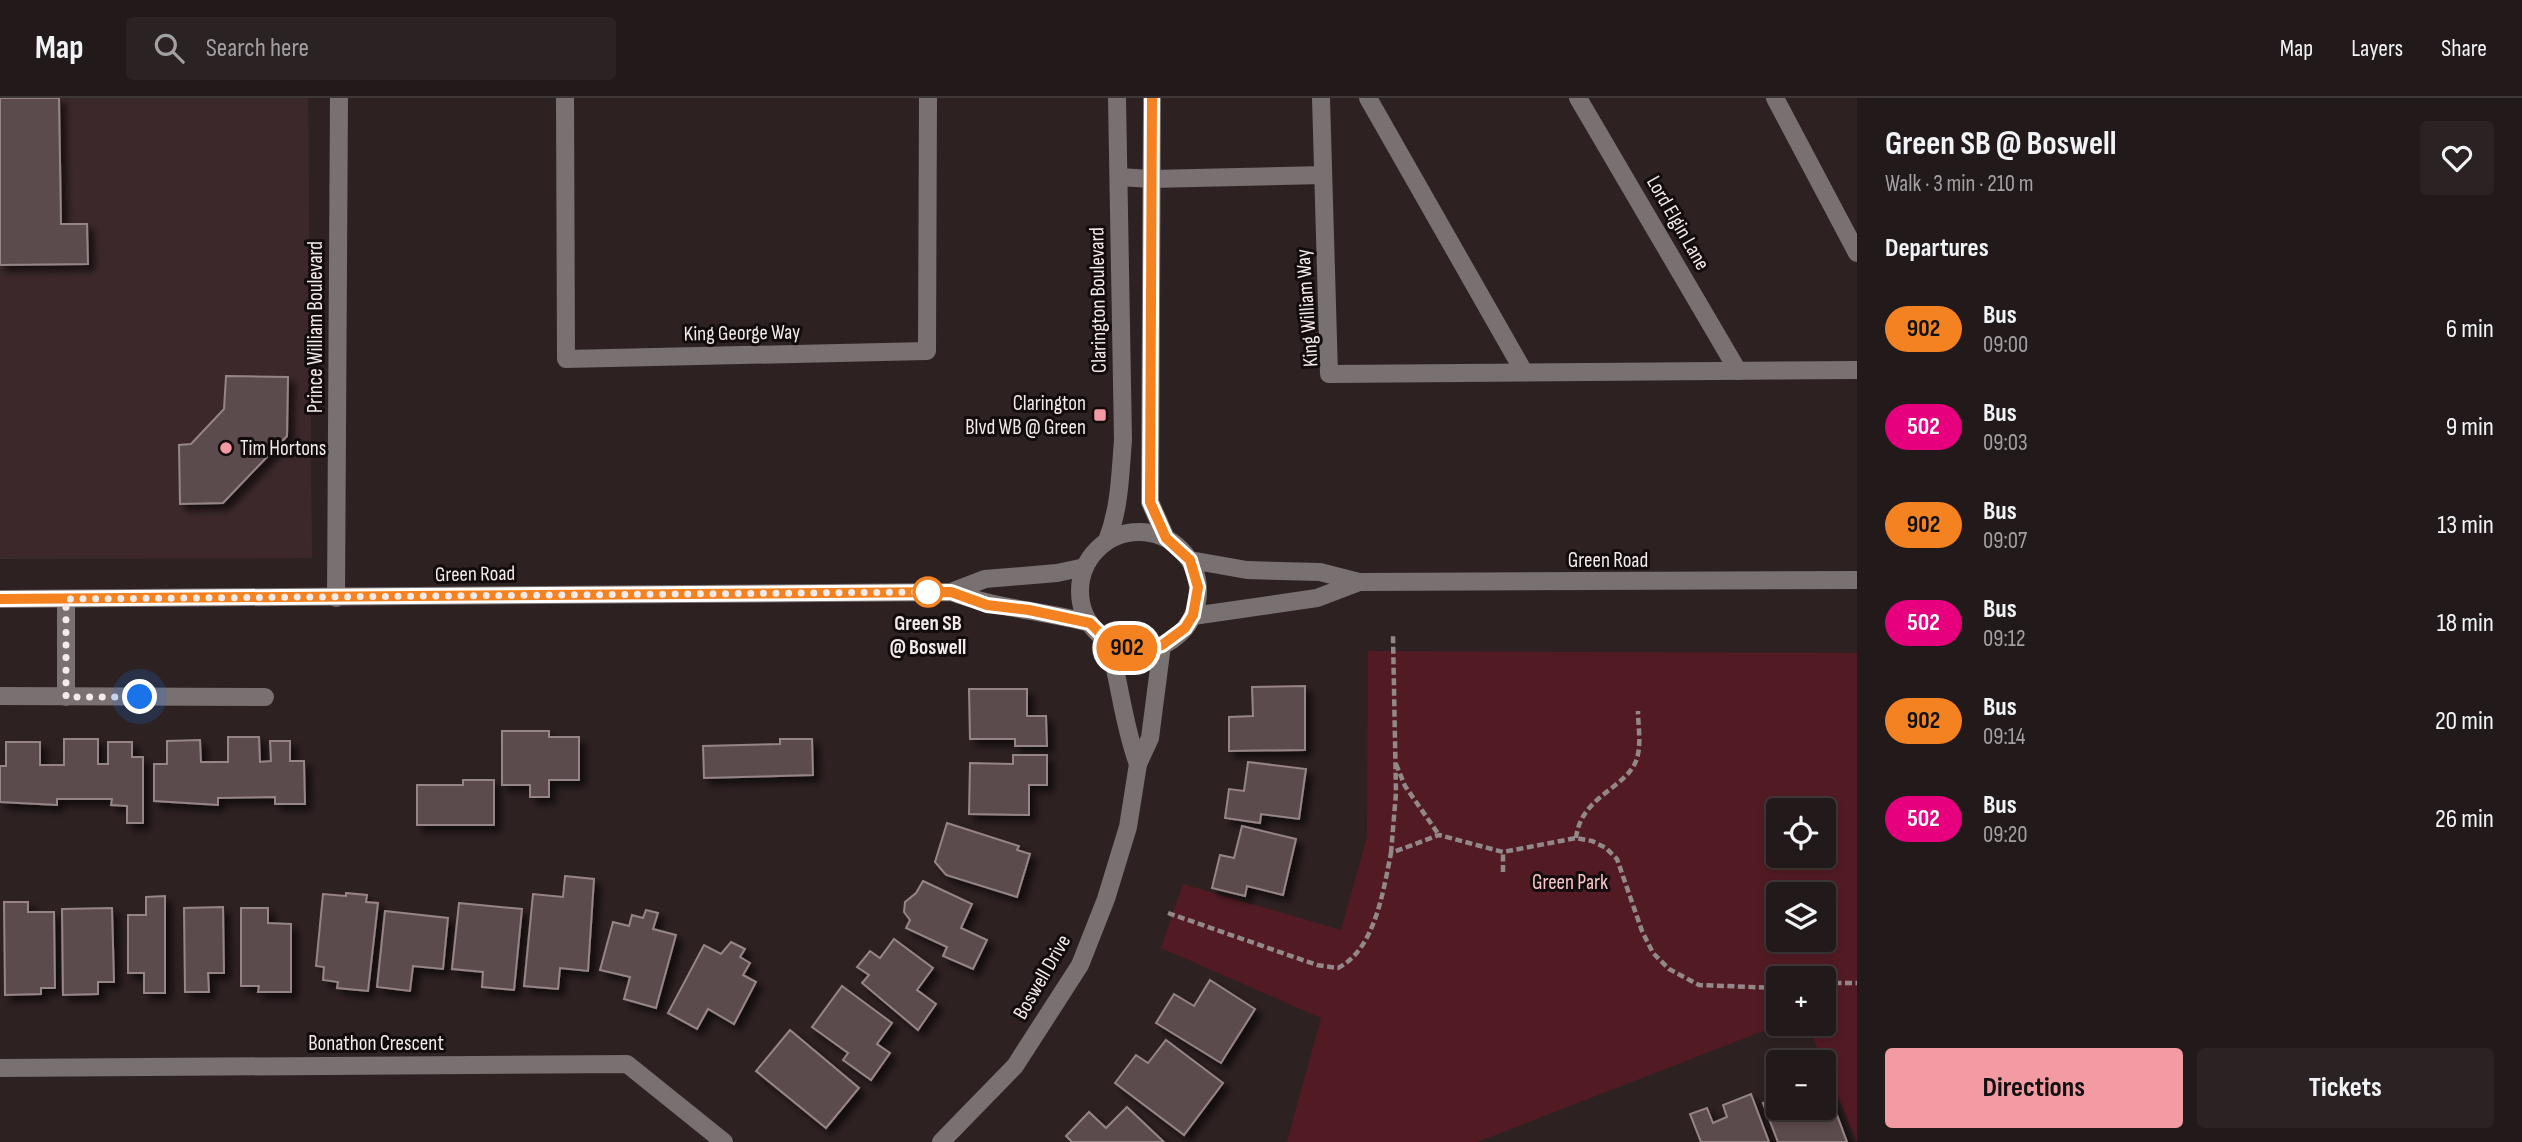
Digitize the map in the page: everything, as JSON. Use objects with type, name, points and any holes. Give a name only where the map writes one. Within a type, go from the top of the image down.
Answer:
[{"type":"street","name":"Prince William Boulevard","points":[[336,598],[339,98]]},
{"type":"street","name":"King George Way","points":[[565,98],[566,359],[927,351],[928,98]]},
{"type":"street","name":"Clarington Boulevard","points":[[1107,541],[1117,514],[1121,489],[1123,440],[1117,98]]},
{"type":"street","points":[[1152,98],[1150,502],[1166,538],[1190,560],[1198,587],[1193,615],[1185,628],[1162,645],[1135,650],[1108,641],[1090,623],[1080,590],[1085,568],[1107,541],[1136,531],[1166,538]]},
{"type":"street","name":"King William Way","points":[[1321,98],[1329,374],[1857,370]]},
{"type":"street","points":[[1368,98],[1524,372]]},
{"type":"street","name":"Lord Elgin Lane","points":[[1578,98],[1738,371]]},
{"type":"street","points":[[1775,98],[1857,253]]},
{"type":"street","points":[[1119,177],[1151,179],[1323,175]]},
{"type":"street","name":"Green Road","points":[[1190,560],[1247,570],[1320,572],[1359,582],[1857,580]]},
{"type":"street","name":"Green Road","points":[[0,599],[951,592],[985,579],[1085,568]]},
{"type":"street","name":"Green Road","points":[[1193,615],[1317,598],[1359,582]]},
{"type":"street","name":"Green Road","points":[[951,592],[987,605],[1029,610],[1090,623]]},
{"type":"street","points":[[66,599],[66,697]]},
{"type":"street","points":[[1108,641],[1117,670],[1127,735],[1139,764]]},
{"type":"street","name":"Boswell Drive","points":[[941,1142],[1015,1066],[1080,965],[1106,899],[1128,827],[1139,764],[1150,738],[1162,645]]},
{"type":"street","points":[[0,696],[265,697]]},
{"type":"street","name":"Bonathon Crescent","points":[[0,1068],[627,1064],[724,1142]]},
{"type":"path","points":[[1168,913],[1317,965],[1338,968],[1361,950],[1384,888],[1391,853],[1396,793],[1393,636]]},
{"type":"path","points":[[1576,838],[1578,826],[1588,809],[1635,765],[1639,752],[1638,711]]},
{"type":"path","points":[[1394,761],[1405,786],[1439,835]]},
{"type":"path","points":[[1391,853],[1439,835],[1503,852],[1576,838],[1606,848],[1617,859],[1647,942],[1669,970],[1699,985],[1766,988]]},
{"type":"path","points":[[1503,852],[1503,872]]},
{"type":"path","points":[[1836,983],[1857,983]]},
{"type":"shaded area","points":[[0,98],[308,98],[312,558],[0,559]]},
{"type":"green space","name":"Green Park","points":[[1368,651],[1857,653],[1857,1142],[1836,1092],[1836,1050],[1818,1050],[1812,1036],[1836,1036],[1836,966],[1766,966],[1766,1030],[1477,1142],[1287,1142],[1321,1018],[1161,948],[1183,884],[1341,930],[1367,837]]},
{"type":"building","points":[[0,98],[59,98],[61,224],[87,224],[88,264],[0,265]]},
{"type":"building","points":[[226,376],[288,377],[287,436],[223,503],[180,504],[179,445],[191,444],[224,409]]},
{"type":"building","points":[[1305,686],[1305,750],[1229,751],[1229,717],[1253,716],[1252,687]]},
{"type":"building","points":[[969,689],[1027,689],[1027,716],[1046,716],[1047,746],[1015,746],[1015,739],[970,739]]},
{"type":"building","points":[[502,731],[549,731],[549,737],[579,737],[579,780],[549,780],[549,797],[530,797],[530,785],[502,785]]},
{"type":"building","points":[[228,737],[259,737],[260,762],[271,761],[270,741],[290,741],[290,761],[304,761],[305,804],[275,804],[275,797],[218,798],[218,805],[154,801],[154,764],[167,764],[167,741],[200,740],[201,762],[228,762]]},
{"type":"building","points":[[64,739],[98,739],[98,764],[108,764],[108,742],[132,742],[132,757],[143,757],[143,823],[127,823],[127,806],[111,805],[112,799],[57,799],[57,805],[0,802],[0,766],[6,766],[6,742],[40,742],[40,765],[64,765]]},
{"type":"building","points":[[780,739],[812,739],[813,775],[704,778],[703,746],[780,744]]},
{"type":"building","points":[[1013,755],[1047,755],[1047,785],[1029,785],[1029,815],[969,814],[970,763],[1013,764]]},
{"type":"building","points":[[1248,762],[1306,769],[1299,819],[1261,814],[1260,823],[1225,818],[1229,789],[1244,791]]},
{"type":"building","points":[[463,780],[494,780],[494,825],[417,825],[417,785],[463,785]]},
{"type":"building","points":[[947,823],[1019,846],[1017,850],[1030,854],[1017,897],[946,875],[935,862]]},
{"type":"building","points":[[1242,826],[1296,839],[1283,895],[1247,886],[1245,896],[1212,888],[1220,855],[1234,858]]},
{"type":"building","points":[[565,876],[594,879],[588,971],[560,968],[558,989],[524,986],[533,894],[563,897]]},
{"type":"building","points":[[923,881],[972,904],[961,928],[987,940],[973,969],[943,956],[947,947],[906,928],[910,920],[904,912],[905,902],[916,893]]},
{"type":"building","points":[[346,893],[367,895],[366,902],[378,903],[368,991],[337,988],[338,982],[323,980],[324,967],[316,966],[323,894],[346,896]]},
{"type":"building","points":[[165,896],[165,993],[144,993],[144,973],[128,973],[128,915],[146,915],[146,897]]},
{"type":"building","points":[[4,902],[28,902],[28,912],[54,912],[55,988],[41,988],[41,994],[5,995]]},
{"type":"building","points":[[459,903],[522,909],[514,990],[482,987],[483,972],[452,969]]},
{"type":"building","points":[[223,907],[224,973],[208,973],[209,992],[185,992],[184,908]]},
{"type":"building","points":[[112,908],[114,982],[98,982],[98,994],[63,995],[62,909]]},
{"type":"building","points":[[241,908],[268,908],[268,923],[291,924],[291,992],[258,992],[259,986],[241,986]]},
{"type":"building","points":[[646,910],[658,913],[653,929],[676,935],[656,1008],[624,999],[630,977],[600,970],[613,922],[629,926],[632,915],[643,918]]},
{"type":"building","points":[[385,911],[448,918],[443,969],[413,966],[410,991],[377,987]]},
{"type":"building","points":[[894,939],[933,968],[917,990],[936,1004],[918,1030],[862,983],[869,975],[857,967],[870,951],[880,958]]},
{"type":"building","points":[[731,942],[745,949],[740,957],[750,963],[743,975],[756,982],[734,1024],[708,1009],[697,1029],[668,1013],[704,945],[721,954]]},
{"type":"building","points":[[1210,980],[1255,1009],[1221,1063],[1156,1023],[1174,994],[1194,1006]]},
{"type":"building","points":[[842,986],[892,1023],[877,1044],[890,1053],[871,1080],[843,1060],[848,1053],[812,1027]]},
{"type":"building","points":[[790,1030],[859,1088],[826,1128],[756,1071]]},
{"type":"building","points":[[1166,1040],[1223,1083],[1184,1135],[1115,1083],[1136,1055],[1148,1063]]},
{"type":"building","points":[[1751,1094],[1769,1142],[1701,1142],[1690,1114],[1707,1108],[1713,1123],[1727,1117],[1723,1105]]},
{"type":"building","points":[[1127,1107],[1164,1142],[1072,1142],[1066,1136],[1089,1112],[1106,1128]]},
{"type":"building","points":[[1836,1112],[1847,1142],[1778,1142],[1770,1120],[1836,1120]]},
{"type":"bus line","name":"902","points":[[0,599],[951,592],[987,605],[1056,614],[1090,623],[1108,641],[1121,647],[1135,650],[1162,645],[1185,628],[1193,615],[1198,587],[1190,560],[1179,547],[1166,538],[1150,502],[1152,98]]},
{"type":"place","name":"Clarington Blvd WB @ Green","points":[[1100,415]]},
{"type":"place","name":"Tim Hortons","points":[[226,448]]},
{"type":"place","name":"Green SB @ Boswell","points":[[928,592]]},
{"type":"route","points":[[140,697],[66,697],[66,599],[928,592]]}]
